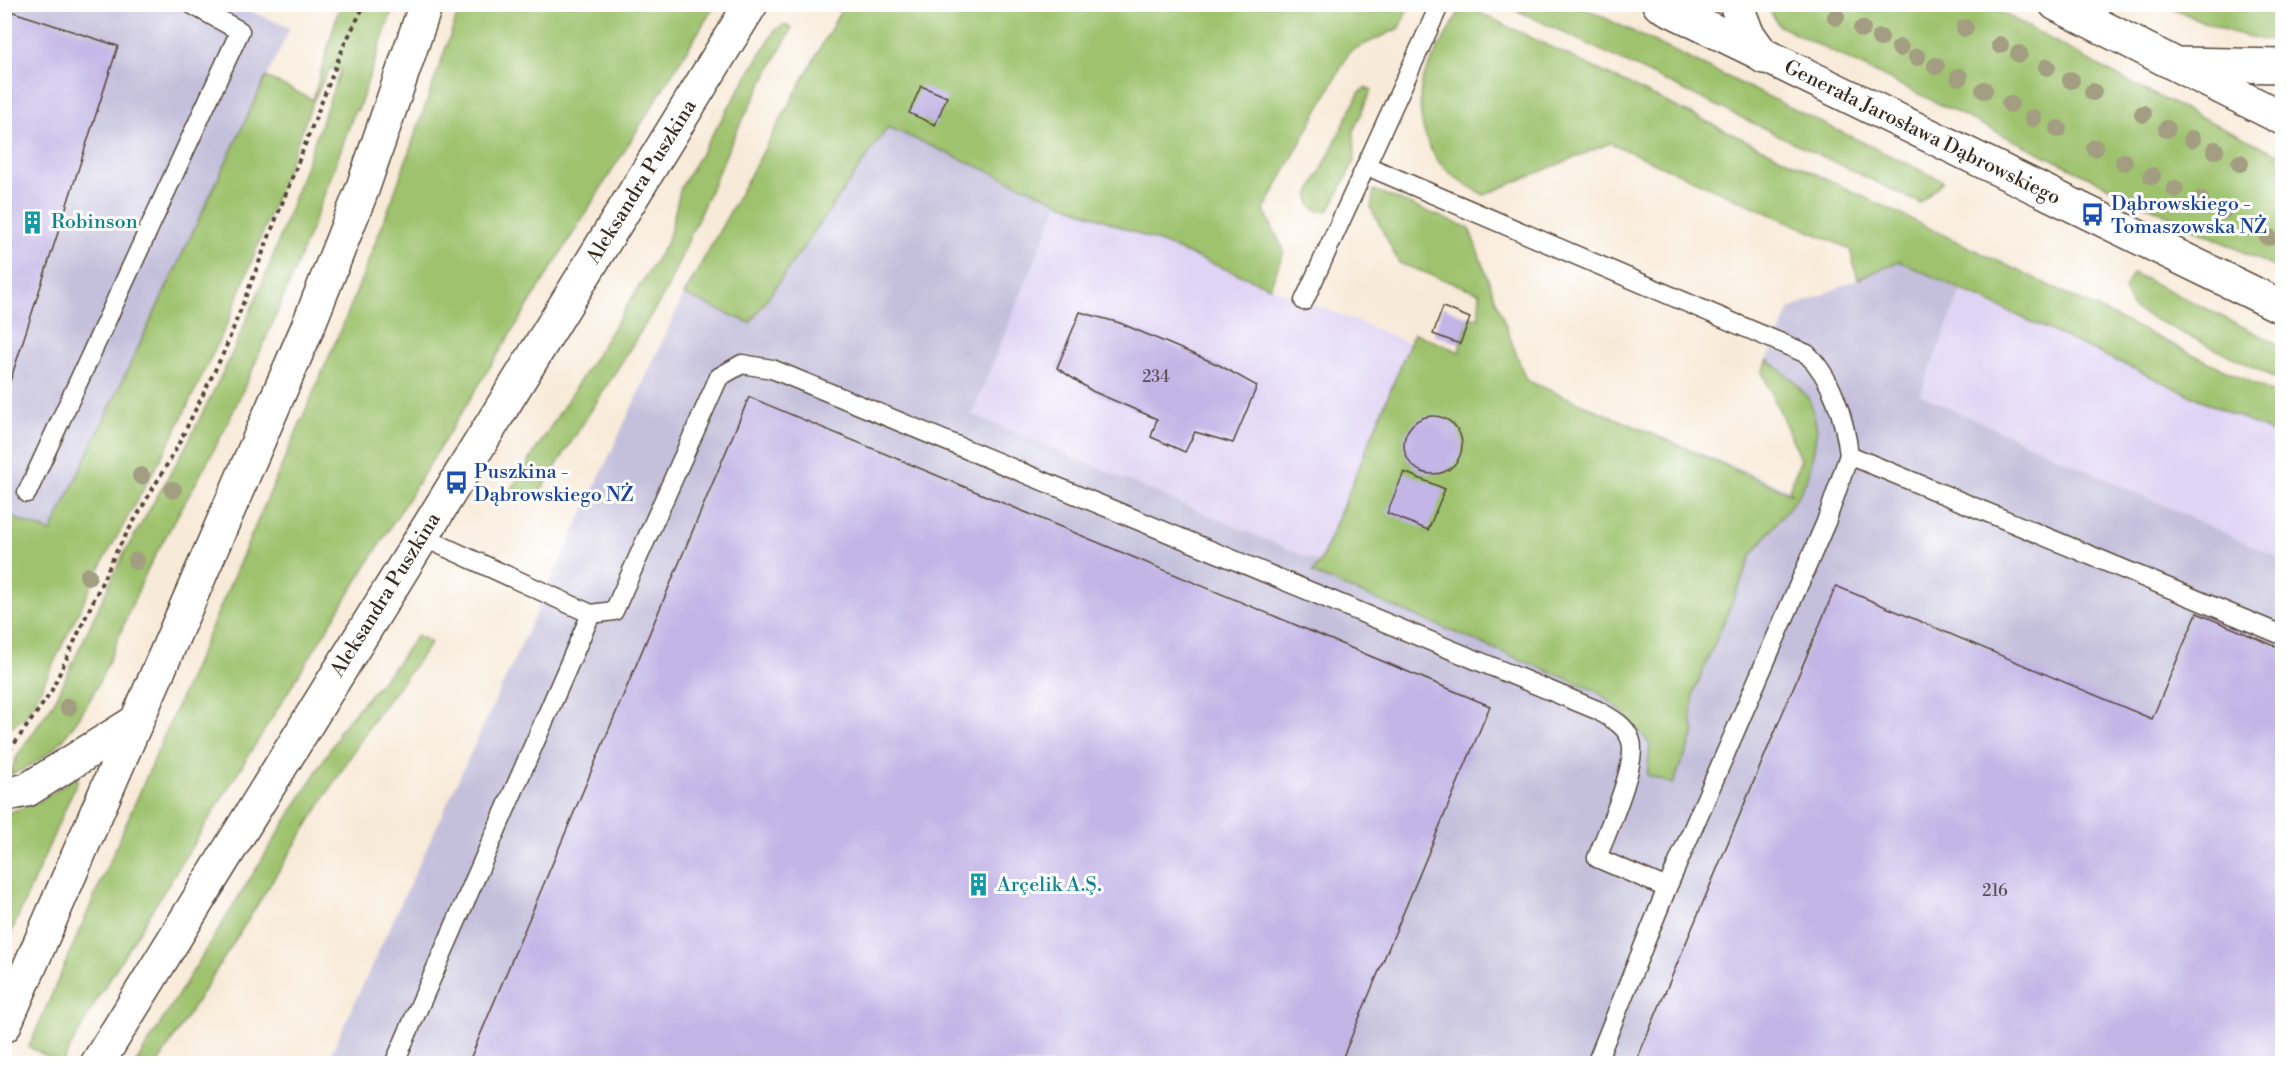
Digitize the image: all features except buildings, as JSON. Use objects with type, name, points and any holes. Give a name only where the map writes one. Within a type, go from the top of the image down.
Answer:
[{"type":"main road","points":[[4,1026],[324,286],[362,190],[426,4]]},
{"type":"main road","name":"Aleksandra Puszkina","points":[[97,1064],[751,4]]},
{"type":"main road","name":"Generała Jarosława Dąbrowskiego","points":[[1659,4],[1764,57],[2283,307]]},
{"type":"main road","points":[[1736,4],[1747,33],[1764,57]]},
{"type":"main road","points":[[2056,4],[2171,64],[2283,118]]},
{"type":"main road","points":[[2171,64],[2283,66]]},
{"type":"main road","points":[[4,795],[27,790],[137,721]]},
{"type":"lane","points":[[27,493],[240,32],[191,4]]},
{"type":"lane","points":[[1304,301],[1440,4]]},
{"type":"lane","points":[[1367,166],[1807,354],[1822,368],[1846,434],[1850,455],[1826,522],[1667,888],[1596,1064]]},
{"type":"lane","points":[[423,537],[591,614],[614,611],[719,377],[742,364],[772,369],[1597,710],[1620,724],[1631,742],[1631,765],[1597,858],[1667,888]]},
{"type":"lane","points":[[1850,455],[2283,635]]},
{"type":"lane","points":[[394,1064],[591,614]]},
{"type":"path","points":[[4,758],[50,694],[116,552],[176,449],[219,363],[260,266],[347,38],[365,4]]},
{"type":"shaded area","name":"Robinson","points":[[4,5],[236,5],[290,28],[51,532],[5,515]]},
{"type":"shaded area","points":[[888,127],[1059,202],[972,414],[1319,562],[1414,333],[1789,490],[1801,459],[1762,372],[1790,309],[1899,261],[1961,291],[1920,394],[2282,559],[2282,1063],[326,1064],[684,295],[751,323]]},
{"type":"shaded area","points":[[1059,202],[1410,343],[1320,562],[972,414]]},
{"type":"shaded area","points":[[1961,291],[2282,437],[2282,559],[1919,393]]},
{"type":"green space","points":[[340,5],[394,5],[358,110],[355,110],[312,226],[265,340],[221,436],[147,571],[94,693],[83,712],[64,738],[50,751],[27,767],[10,775],[16,758],[56,699],[123,555],[183,452],[231,356],[268,270],[340,71],[330,68],[313,101],[230,318],[172,438],[105,558],[34,703],[24,718],[5,731],[5,515],[51,532],[266,77],[313,100]]},
{"type":"green space","points":[[461,5],[715,5],[97,999],[60,1063],[29,1047],[348,313],[392,200]]},
{"type":"green space","points":[[844,5],[1409,5],[1400,28],[1350,51],[1264,210],[1284,251],[1270,287],[1059,202],[888,127],[750,323],[684,295]]},
{"type":"green space","points":[[1463,5],[2282,397],[2282,437],[1899,261],[1858,279],[1850,249],[1610,143],[1484,195],[1459,180],[1440,164],[1428,144],[1421,116],[1420,92],[1423,79]]},
{"type":"green space","points":[[1506,5],[1578,5],[1943,181],[1920,203]]},
{"type":"green space","points":[[1766,5],[1988,5],[2140,88],[2282,156],[2282,271],[1779,26]]},
{"type":"green space","points":[[2167,5],[2282,5],[2282,42],[2223,29]]},
{"type":"green space","points":[[784,25],[792,28],[735,134],[665,293],[543,487],[527,499],[507,496],[668,241],[681,187],[775,30]]},
{"type":"green space","points":[[1365,88],[1371,90],[1354,130],[1355,160],[1330,209],[1317,210],[1310,205],[1309,195],[1359,93]]},
{"type":"green space","points":[[1374,190],[1469,228],[1526,380],[1792,494],[1789,490],[1801,459],[1762,372],[1768,360],[1794,381],[1810,401],[1817,428],[1808,477],[1798,496],[1753,553],[1694,692],[1691,719],[1695,731],[1673,784],[1647,775],[1650,745],[1625,715],[1594,690],[1312,573],[1320,562],[1414,333],[1460,352],[1460,344],[1470,318],[1479,317],[1480,293],[1399,263],[1371,208]]},
{"type":"green space","points":[[2133,273],[2282,346],[2282,381],[2133,309],[2124,290]]},
{"type":"green space","points":[[417,635],[431,643],[374,719],[158,1063],[136,1063],[339,735],[337,733],[398,662]]},
{"type":"green space","points":[[75,777],[78,779],[7,942],[4,940],[4,814],[39,802]]},
{"type":"place","name":"Dąbrowskiego - Tomaszowska NŻ","points":[[2093,215]]},
{"type":"place","name":"Robinson","points":[[33,222]]},
{"type":"place","name":"Puszkina - Dąbrowskiego NŻ","points":[[456,483]]},
{"type":"place","name":"Arçelik A.Ş.","points":[[979,885]]}]
